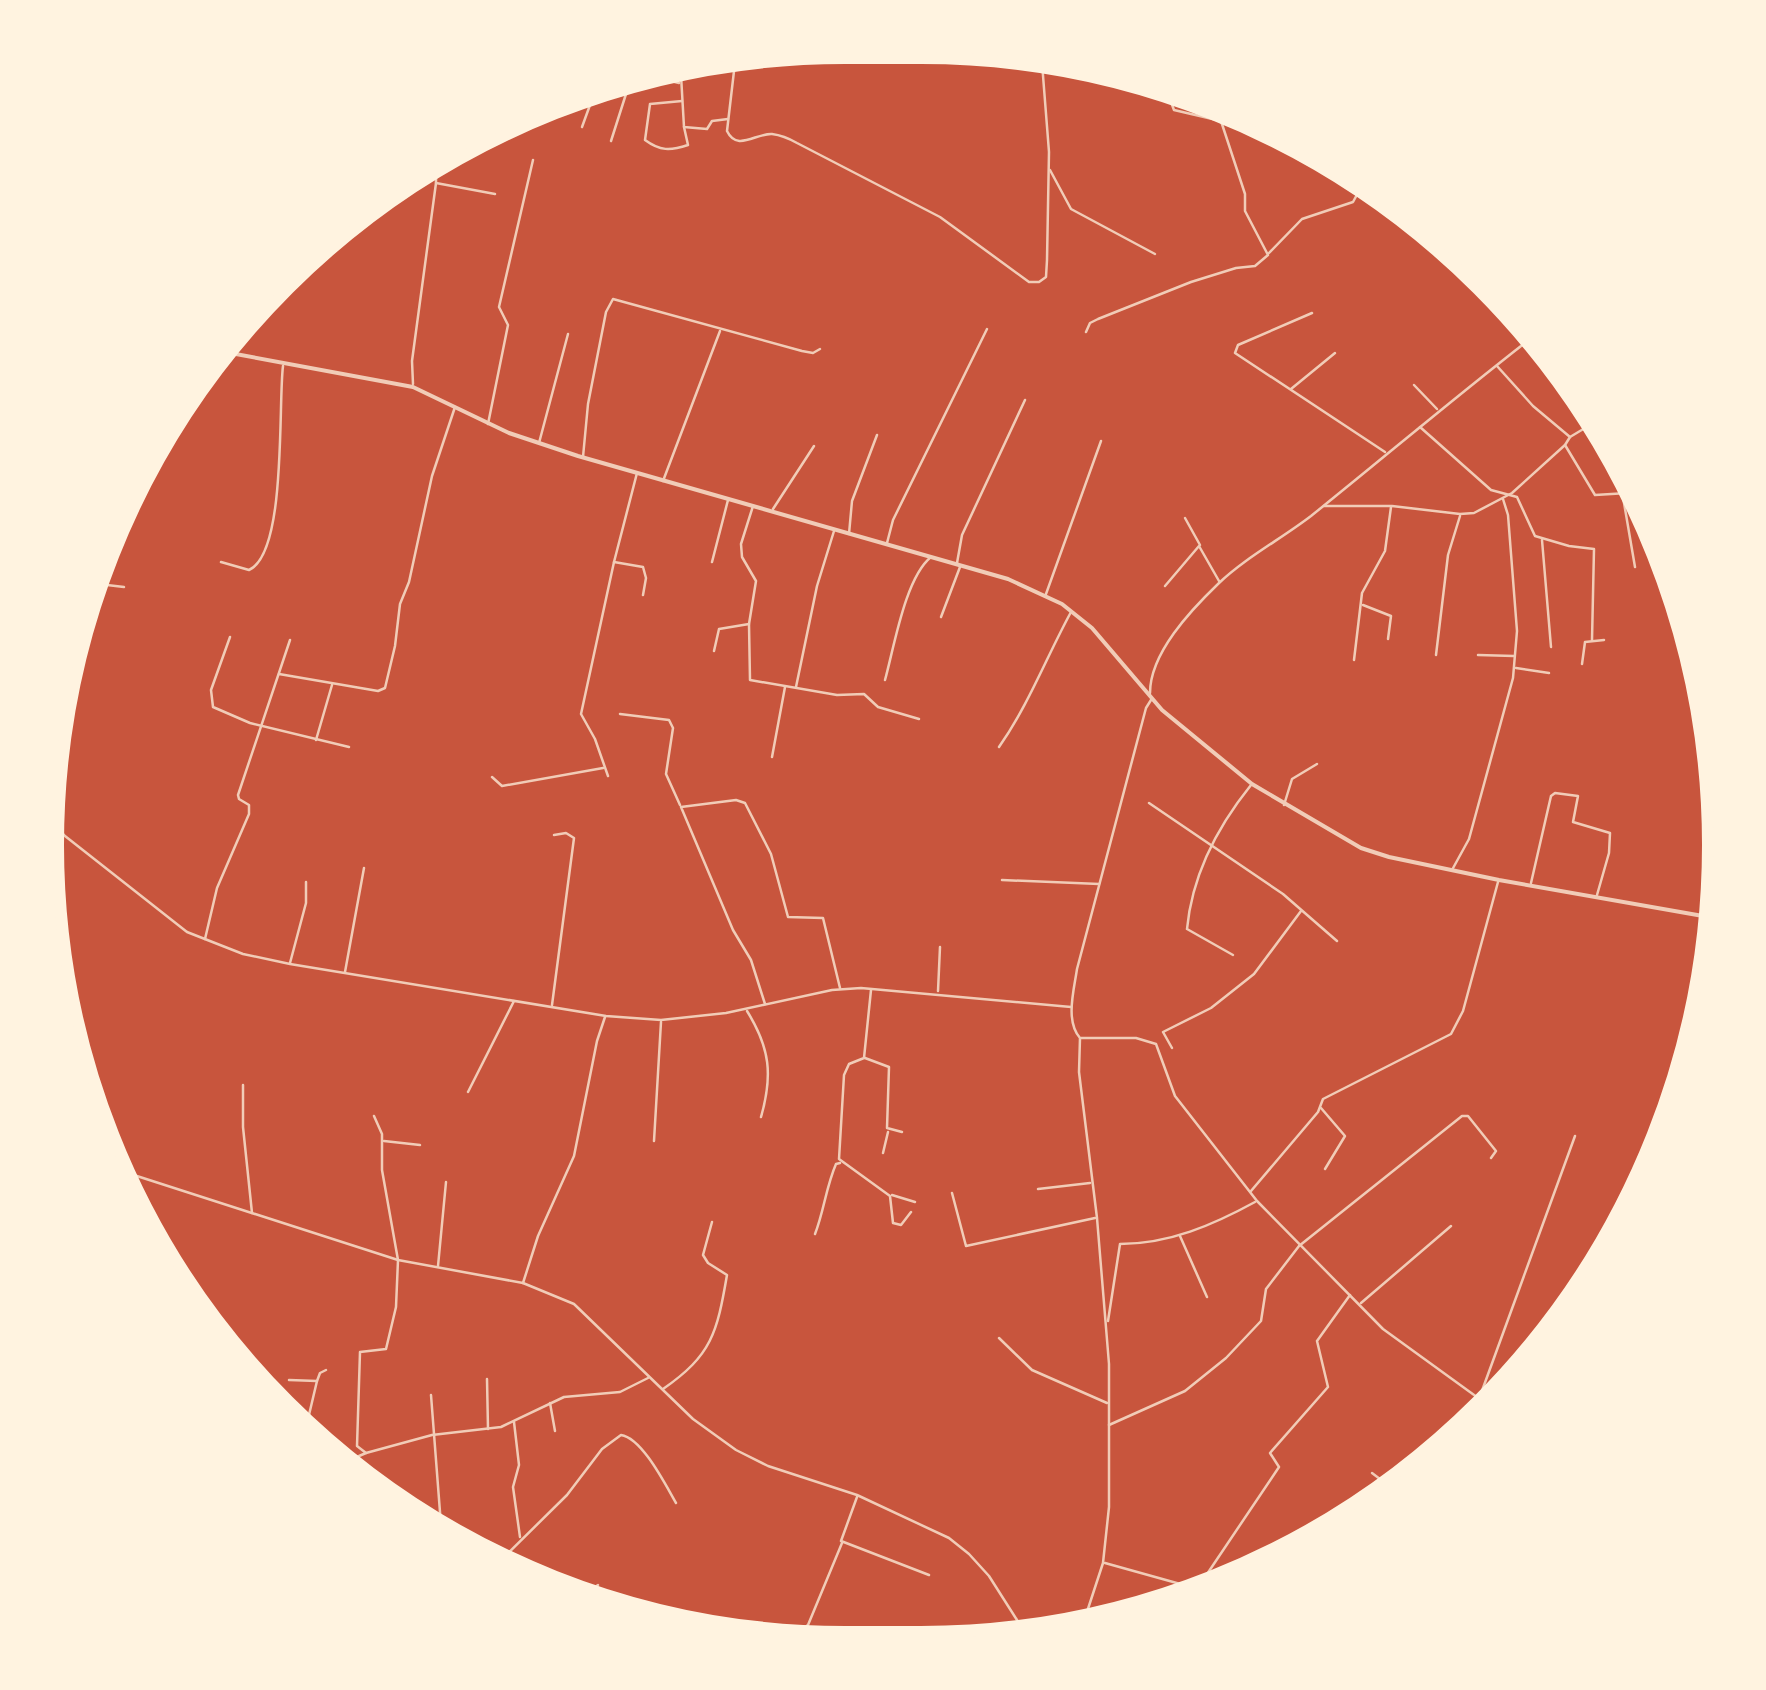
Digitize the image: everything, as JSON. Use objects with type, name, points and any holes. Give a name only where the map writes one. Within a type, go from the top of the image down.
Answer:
[{"type":"street","points":[[735,65],[727,131],[731,139],[736,142],[772,134],[797,142],[940,217],[1013,271],[1035,282],[1046,277],[1049,168],[1042,67]]},
{"type":"street","points":[[680,75],[688,145],[658,149],[646,140],[650,104],[682,101]]},
{"type":"street","points":[[662,79],[680,84]]},
{"type":"street","points":[[612,141],[629,88]]},
{"type":"street","points":[[1171,98],[1174,110],[1228,120]]},
{"type":"street","points":[[582,128],[592,99]]},
{"type":"street","points":[[684,128],[707,128],[712,120],[728,119]]},
{"type":"street","points":[[1221,121],[1245,194],[1245,211],[1268,255]]},
{"type":"street","points":[[488,424],[508,325],[499,307],[533,160]]},
{"type":"street","points":[[1049,168],[1072,210],[1155,254]]},
{"type":"street","points":[[413,387],[412,361],[436,172]]},
{"type":"street","points":[[436,182],[496,194]]},
{"type":"street","points":[[1086,332],[1090,323],[1098,319],[1192,282],[1255,266],[1302,220],[1353,202],[1359,190]]},
{"type":"street","points":[[584,457],[588,404],[609,302],[613,299],[802,351],[813,353],[820,349]]},
{"type":"street","points":[[1312,314],[1238,345],[1237,356],[1386,453]]},
{"type":"street","points":[[887,545],[892,520],[988,329]]},
{"type":"street","points":[[663,481],[721,330]]},
{"type":"street","points":[[539,443],[568,334]]},
{"type":"street","points":[[1479,1399],[1401,1345],[1257,1201],[1174,1096],[1156,1044],[1136,1038],[1080,1038],[1074,1032],[1072,1007],[1077,969],[1146,708],[1152,699],[1149,688],[1161,657],[1190,615],[1220,582],[1323,506],[1526,342]]},
{"type":"street","points":[[230,353],[413,387],[488,424],[539,443],[1008,578],[1071,611],[1113,649],[1152,699],[1252,784],[1366,850],[1499,880],[1705,916]]},
{"type":"street","points":[[1290,390],[1335,353]]},
{"type":"street","points":[[221,562],[250,570],[260,562],[272,523],[281,467],[280,387],[284,364]]},
{"type":"street","points":[[1496,365],[1533,406],[1570,437]]},
{"type":"street","points":[[1414,385],[1438,410]]},
{"type":"street","points":[[941,617],[959,565],[962,534],[1025,400]]},
{"type":"street","points":[[279,674],[378,692],[384,688],[432,476],[455,406]]},
{"type":"street","points":[[1419,426],[1491,490],[1512,494],[1524,508],[1532,534],[1594,549],[1592,640]]},
{"type":"street","points":[[1323,506],[1392,506],[1474,513],[1512,494],[1570,437],[1588,426]]},
{"type":"street","points":[[848,534],[852,500],[877,435]]},
{"type":"street","points":[[1046,596],[1101,440]]},
{"type":"street","points":[[1565,445],[1595,495],[1623,495],[1634,567]]},
{"type":"street","points":[[773,510],[814,446]]},
{"type":"street","points":[[608,776],[581,714],[638,471]]},
{"type":"street","points":[[712,562],[728,498]]},
{"type":"street","points":[[1452,870],[1469,840],[1514,668],[1516,631],[1509,524],[1503,498]]},
{"type":"street","points":[[753,505],[741,544],[742,557],[756,582],[749,624],[749,678],[838,695],[864,694],[878,707],[919,719]]},
{"type":"street","points":[[1354,660],[1369,576],[1384,551],[1392,506]]},
{"type":"street","points":[[1436,655],[1448,555],[1460,514]]},
{"type":"street","points":[[1185,518],[1220,582]]},
{"type":"street","points":[[796,688],[817,586],[835,529]]},
{"type":"street","points":[[1542,539],[1551,647]]},
{"type":"street","points":[[1166,586],[1200,546]]},
{"type":"street","points":[[885,680],[910,593],[925,562],[932,557]]},
{"type":"street","points":[[614,562],[643,567],[643,595]]},
{"type":"street","points":[[102,583],[124,586]]},
{"type":"street","points":[[1362,605],[1390,616],[1388,639]]},
{"type":"street","points":[[999,747],[1021,717],[1071,611]]},
{"type":"street","points":[[714,651],[719,629],[749,624]]},
{"type":"street","points":[[230,638],[211,690],[210,700],[219,711],[315,741],[349,747]]},
{"type":"street","points":[[204,940],[217,888],[248,814],[249,805],[238,798],[290,640]]},
{"type":"street","points":[[1582,664],[1584,645],[1604,640]]},
{"type":"street","points":[[1478,654],[1515,656]]},
{"type":"street","points":[[1514,668],[1548,672]]},
{"type":"street","points":[[315,741],[332,684]]},
{"type":"street","points":[[772,757],[786,686]]},
{"type":"street","points":[[620,714],[669,720],[674,728],[666,774],[732,930],[751,960],[766,1005]]},
{"type":"street","points":[[1284,805],[1292,779],[1317,764]]},
{"type":"street","points":[[492,778],[502,786],[605,768]]},
{"type":"street","points":[[1233,955],[1187,929],[1188,912],[1224,818],[1252,784]]},
{"type":"street","points":[[1530,886],[1551,796],[1567,794],[1578,796],[1573,822],[1610,833],[1609,853],[1596,897]]},
{"type":"street","points":[[681,807],[736,800],[745,803],[771,854],[788,918],[823,918],[840,989]]},
{"type":"street","points":[[1149,803],[1302,910],[1337,941]]},
{"type":"street","points":[[58,827],[187,932],[243,954],[290,964],[606,1016],[660,1020],[746,1009],[840,989],[871,988],[1072,1007]]},
{"type":"street","points":[[552,1006],[574,838],[566,833],[554,835]]},
{"type":"street","points":[[345,973],[364,868]]},
{"type":"street","points":[[1002,880],[1100,884]]},
{"type":"street","points":[[1250,1193],[1318,1112],[1323,1098],[1451,1034],[1463,1010],[1499,880]]},
{"type":"street","points":[[290,964],[306,903],[306,882]]},
{"type":"street","points":[[1172,1048],[1163,1032],[1211,1008],[1254,974],[1302,910]]},
{"type":"street","points":[[938,992],[940,947]]},
{"type":"street","points":[[864,1058],[871,988]]},
{"type":"street","points":[[468,1092],[514,1000]]},
{"type":"street","points":[[746,1009],[766,1046],[767,1096],[761,1117]]},
{"type":"street","points":[[522,1284],[538,1236],[574,1156],[597,1041],[606,1016]]},
{"type":"street","points":[[654,1141],[660,1020]]},
{"type":"street","points":[[1080,1038],[1079,1072],[1106,1328],[1108,1404],[1109,1508],[1103,1562],[1086,1614]]},
{"type":"street","points":[[883,1152],[891,1071],[884,1062],[864,1058],[848,1064],[844,1075],[838,1158],[890,1196],[914,1202]]},
{"type":"street","points":[[242,1085],[252,1215]]},
{"type":"street","points":[[1320,1106],[1345,1136],[1325,1169]]},
{"type":"street","points":[[366,1453],[358,1448],[355,1430],[360,1353],[387,1347],[396,1306],[398,1260],[382,1170],[383,1141],[374,1116]]},
{"type":"street","points":[[1108,1426],[1185,1392],[1226,1358],[1264,1318],[1266,1290],[1299,1246],[1462,1116],[1468,1116],[1496,1151],[1491,1158]]},
{"type":"street","points":[[888,1131],[902,1132]]},
{"type":"street","points":[[1476,1404],[1575,1136]]},
{"type":"street","points":[[383,1141],[420,1145]]},
{"type":"street","points":[[815,1234],[823,1215],[826,1186],[836,1164],[842,1163]]},
{"type":"street","points":[[130,1174],[398,1260],[522,1284],[574,1304],[693,1419],[753,1460],[857,1495],[921,1523],[969,1554],[1006,1600],[1019,1627]]},
{"type":"street","points":[[438,1268],[446,1182]]},
{"type":"street","points":[[1038,1189],[1092,1183]]},
{"type":"street","points":[[952,1193],[966,1246],[1097,1218]]},
{"type":"street","points":[[890,1196],[893,1223],[901,1224],[911,1212]]},
{"type":"street","points":[[1106,1328],[1120,1244],[1180,1235],[1257,1201]]},
{"type":"street","points":[[662,1390],[700,1359],[711,1339],[727,1275],[704,1258],[712,1222]]},
{"type":"street","points":[[1361,1304],[1451,1226]]},
{"type":"street","points":[[1180,1235],[1207,1296]]},
{"type":"street","points":[[1204,1580],[1278,1467],[1270,1454],[1328,1387],[1317,1342],[1351,1294]]},
{"type":"street","points":[[999,1338],[1028,1367],[1108,1404]]},
{"type":"street","points":[[308,1420],[320,1372],[326,1370]]},
{"type":"street","points":[[352,1459],[432,1436],[488,1430],[574,1394],[620,1392],[650,1377]]},
{"type":"street","points":[[487,1379],[488,1430]]},
{"type":"street","points":[[289,1380],[317,1382]]},
{"type":"street","points":[[431,1395],[440,1520]]},
{"type":"street","points":[[550,1402],[555,1431]]},
{"type":"street","points":[[514,1421],[520,1466],[514,1487],[520,1539]]},
{"type":"street","points":[[508,1556],[506,1553],[567,1495],[602,1449],[621,1435],[640,1446],[676,1503]]},
{"type":"street","points":[[1372,1474],[1383,1482]]},
{"type":"street","points":[[798,1631],[808,1625],[857,1495]]},
{"type":"street","points":[[842,1542],[930,1575]]},
{"type":"street","points":[[1103,1562],[1186,1587]]},
{"type":"street","points":[[590,1590],[598,1585]]}]
